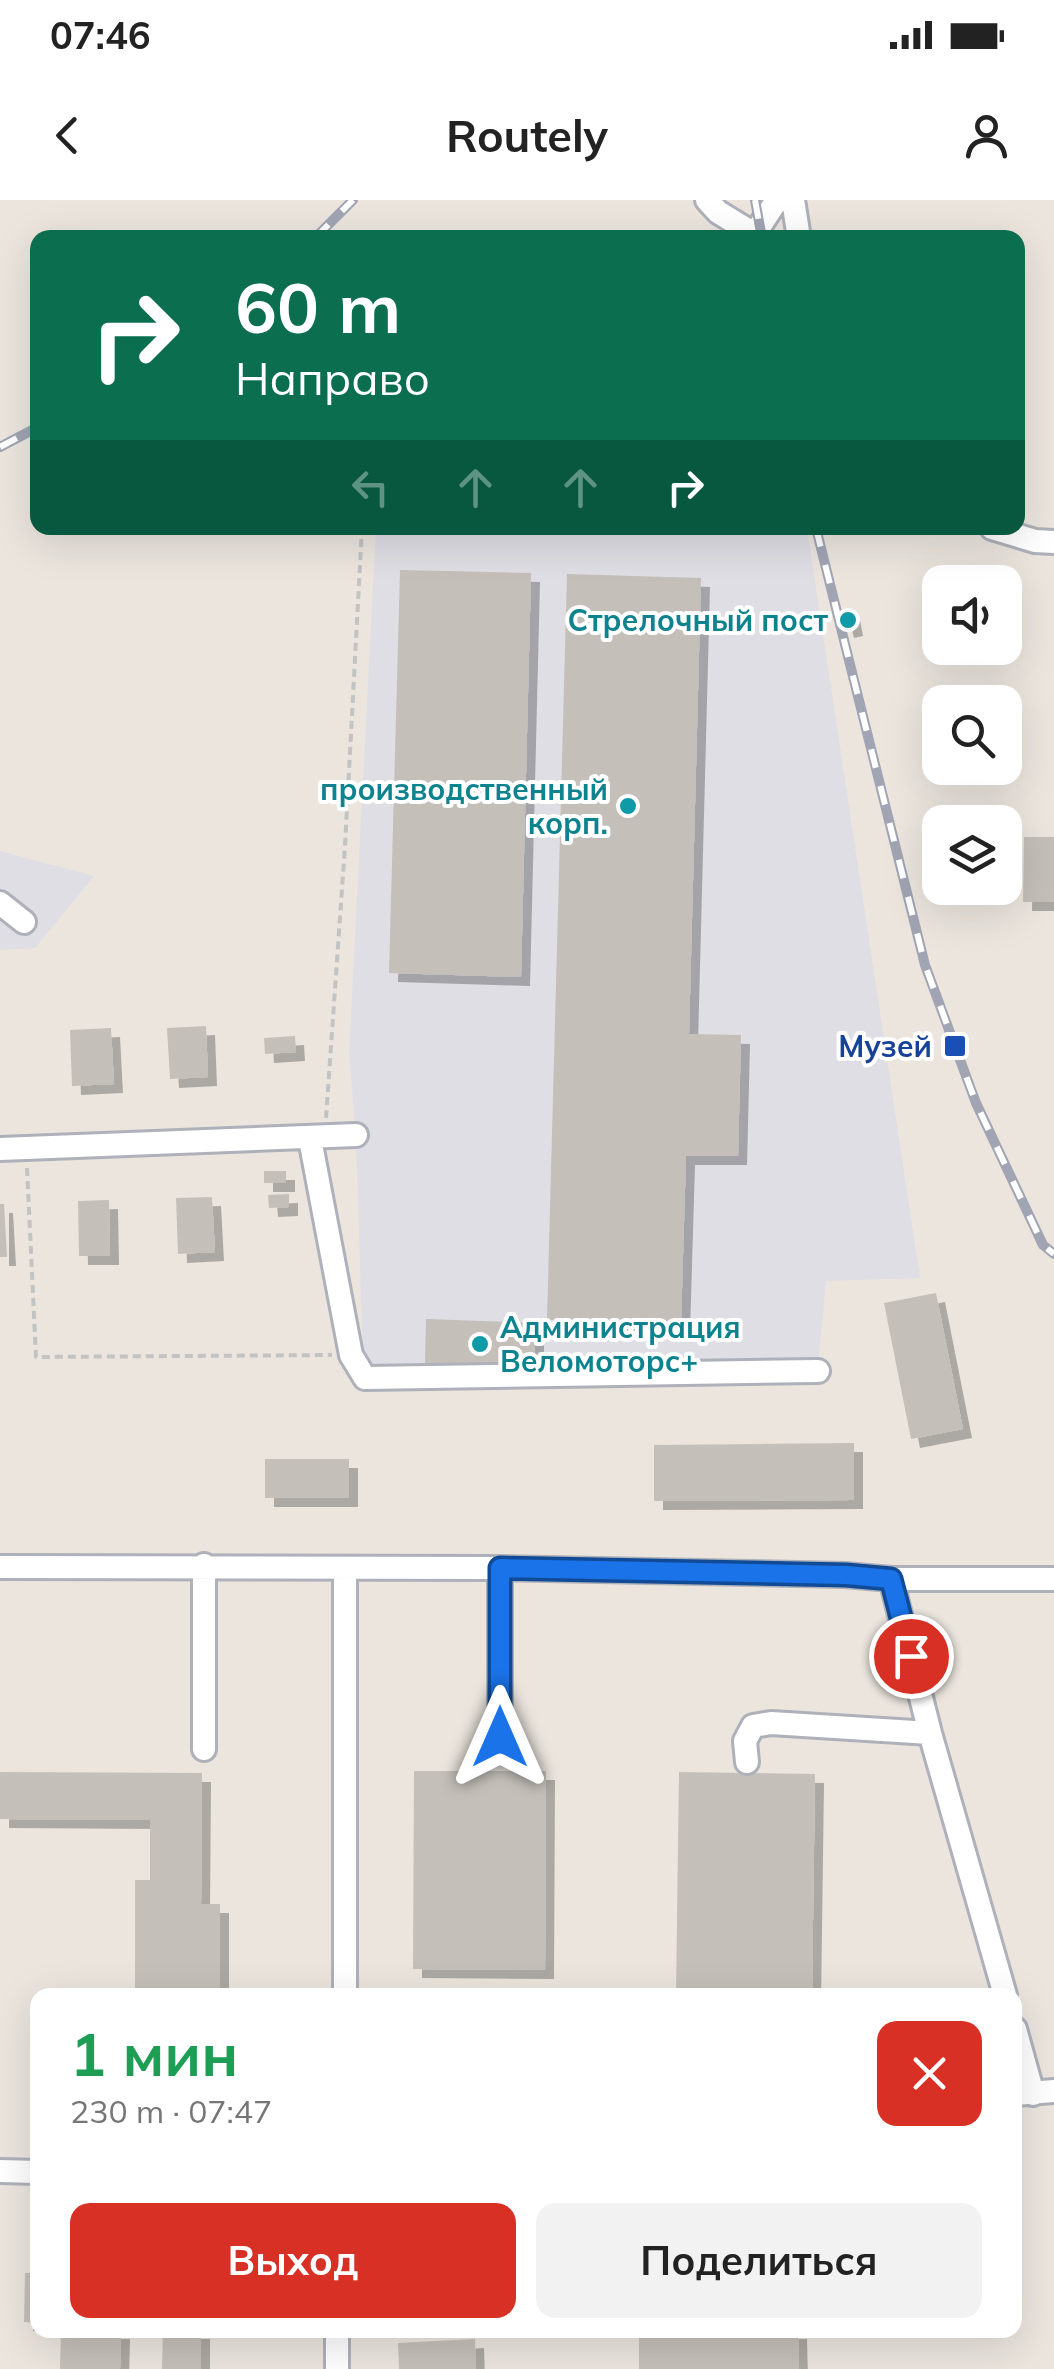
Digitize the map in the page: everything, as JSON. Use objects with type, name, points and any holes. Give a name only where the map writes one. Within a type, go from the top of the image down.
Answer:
[{"type":"street","points":[[707,200],[744,230]]},
{"type":"street","points":[[757,230],[777,200]]},
{"type":"street","points":[[793,200],[798,230]]},
{"type":"street","points":[[1016,535],[1054,542]]},
{"type":"street","points":[[0,903],[24,922]]},
{"type":"street","points":[[0,1149],[356,1135]]},
{"type":"street","points":[[317,1138],[350,1355],[365,1378],[818,1370]]},
{"type":"street","points":[[204,1565],[204,1749]]},
{"type":"street","points":[[0,1567],[500,1568],[891,1579],[1054,1578]]},
{"type":"street","points":[[500,1568],[500,1737]]},
{"type":"street","points":[[345,1570],[346,1988]]},
{"type":"street","points":[[891,1579],[930,1733],[1003,1988]]},
{"type":"street","points":[[747,1762],[746,1741],[754,1726],[771,1723],[930,1733]]},
{"type":"street","points":[[1022,2053],[1034,2093]]},
{"type":"street","points":[[0,2172],[30,2172]]},
{"type":"street","points":[[337,2338],[337,2369]]},
{"type":"path","points":[[317,1138],[345,846],[362,535]]},
{"type":"path","points":[[26,1148],[36,1356],[350,1355]]},
{"type":"shaded area","points":[[376,535],[808,535],[920,1278],[826,1281],[818,1364],[377,1372],[363,1360],[356,1135],[349,1054]]},
{"type":"shaded area","points":[[0,851],[94,876],[35,948],[0,950]]},
{"type":"building","points":[[400,570],[531,573],[521,977],[389,973]]},
{"type":"building","name":"производственный корп.","points":[[567,574],[701,578],[689,1034],[741,1035],[738,1156],[686,1156],[681,1323],[547,1320]]},
{"type":"building","name":"Стрелочный пост","points":[[851,611],[854,627],[845,629],[841,613]]},
{"type":"building","points":[[1024,837],[1054,837],[1054,902],[1023,902]]},
{"type":"building","points":[[206,1026],[208,1077],[170,1079],[167,1028]]},
{"type":"building","points":[[111,1028],[114,1084],[72,1086],[70,1030]]},
{"type":"building","points":[[295,1036],[296,1052],[265,1054],[264,1038]]},
{"type":"building","points":[[264,1171],[286,1171],[286,1183],[264,1183]]},
{"type":"building","points":[[289,1194],[289,1207],[269,1208],[268,1195]]},
{"type":"building","points":[[212,1197],[215,1252],[178,1254],[176,1198]]},
{"type":"building","points":[[109,1200],[110,1256],[79,1256],[78,1201]]},
{"type":"building","points":[[0,1204],[4,1204],[7,1257],[0,1257]]},
{"type":"building","points":[[936,1293],[963,1429],[911,1439],[884,1303]]},
{"type":"building","name":"Администрация Веломоторс+","points":[[426,1319],[535,1323],[535,1368],[425,1364]]},
{"type":"building","points":[[854,1443],[854,1500],[654,1501],[654,1445]]},
{"type":"building","points":[[265,1459],[349,1459],[349,1498],[265,1498]]},
{"type":"building","points":[[414,1771],[546,1771],[545,1970],[413,1969]]},
{"type":"building","points":[[0,1772],[202,1773],[201,1904],[220,1904],[220,1988],[135,1988],[135,1880],[150,1880],[150,1820],[0,1819]]},
{"type":"building","points":[[679,1772],[815,1774],[812,1988],[676,1988]]},
{"type":"building","points":[[25,2273],[30,2273],[30,2322],[24,2322]]},
{"type":"building","points":[[61,2338],[121,2338],[120,2369],[60,2369]]},
{"type":"building","points":[[163,2338],[201,2338],[201,2369],[162,2369]]},
{"type":"building","points":[[639,2338],[798,2338],[799,2369],[639,2369]]},
{"type":"building","points":[[475,2339],[476,2369],[399,2369],[398,2343]]},
{"type":"railway","points":[[323,230],[353,200]]},
{"type":"railway","points":[[755,200],[761,230]]},
{"type":"railway","points":[[0,447],[30,431]]},
{"type":"railway","points":[[818,535],[925,965],[976,1103],[1043,1245],[1054,1254]]},
{"type":"place","name":"Стрелочный пост","points":[[848,620]]},
{"type":"place","name":"производственный корп.","points":[[628,806]]},
{"type":"place","name":"Музей","points":[[955,1046]]},
{"type":"place","name":"Администрация Веломоторс+","points":[[480,1344]]},
{"type":"route","points":[[500,1737],[500,1568],[891,1579],[911,1656]]}]
